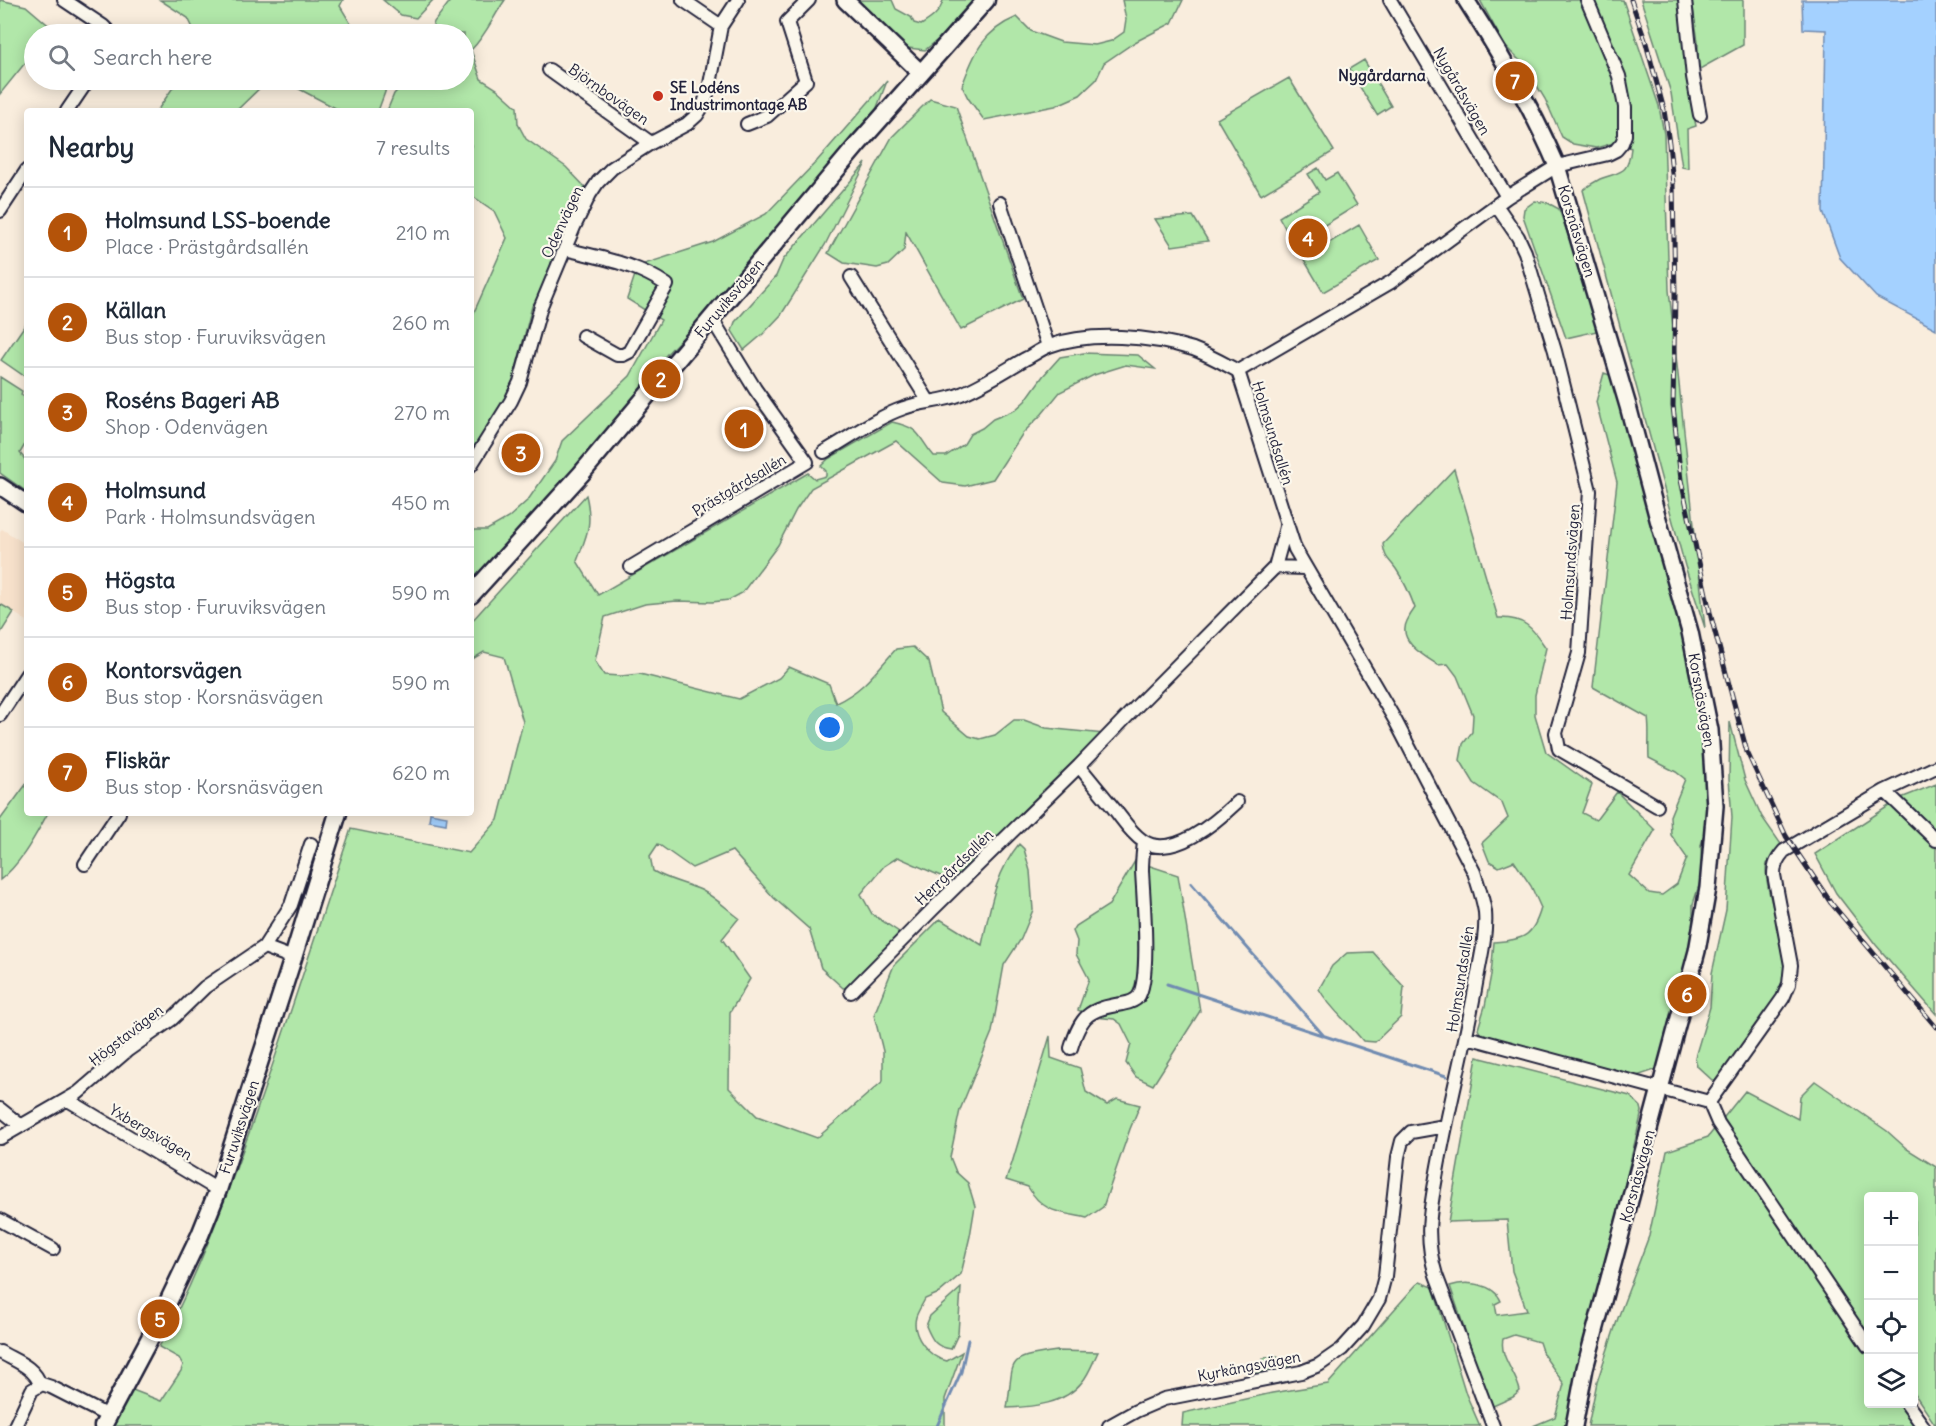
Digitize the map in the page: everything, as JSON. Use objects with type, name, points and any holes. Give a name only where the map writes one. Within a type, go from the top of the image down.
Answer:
[{"type":"main road","name":"Furuviksvägen","points":[[474,592],[581,474],[858,144],[986,0]]},
{"type":"main road","name":"Furuviksvägen","points":[[105,1421],[160,1319],[218,1190],[337,816]]},
{"type":"street","points":[[64,0],[100,24]]},
{"type":"street","points":[[683,0],[721,26]]},
{"type":"street","name":"Odenvägen","points":[[474,460],[511,401],[520,382],[541,306],[585,203],[598,182],[612,168],[651,142],[687,124],[700,111],[710,84],[721,26],[738,0]]},
{"type":"street","points":[[747,124],[767,116],[806,81],[787,22],[808,0]]},
{"type":"street","points":[[845,0],[921,73]]},
{"type":"street","name":"Nygårdsvägen","points":[[1390,0],[1507,197]]},
{"type":"street","name":"Korsnäsvägen","points":[[1466,0],[1515,81],[1557,166],[1628,406],[1690,632],[1710,730],[1715,806],[1708,888],[1697,951],[1585,1368],[1574,1426]]},
{"type":"street","points":[[1238,371],[1391,282],[1507,197],[1557,166],[1616,150],[1625,135],[1625,107],[1619,76],[1587,0]]},
{"type":"street","points":[[1685,0],[1693,77],[1700,115]]},
{"type":"street","name":"Björnbovägen","points":[[549,70],[651,142]]},
{"type":"street","points":[[69,108],[81,90]]},
{"type":"street","points":[[0,211],[24,175]]},
{"type":"street","points":[[824,452],[895,411],[963,393],[1048,346],[1000,203]]},
{"type":"street","name":"Holmsundsvägen","points":[[1496,205],[1515,232],[1525,252],[1555,351],[1590,491],[1580,653],[1556,733],[1559,749],[1657,806]]},
{"type":"street","points":[[565,249],[626,264],[667,285],[626,354],[617,355],[583,336]]},
{"type":"street","points":[[851,277],[929,402]]},
{"type":"street","name":"Prästgårdsallén","points":[[631,567],[807,462],[755,389],[712,319]]},
{"type":"street","name":"Holmsundsallén","points":[[1048,346],[1086,339],[1145,340],[1195,350],[1238,371],[1294,549],[1395,720],[1477,881],[1485,912],[1481,955],[1467,1037],[1444,1126],[1429,1217],[1428,1243],[1436,1275],[1493,1426]]},
{"type":"street","points":[[0,486],[24,502]]},
{"type":"street","points":[[1286,527],[1275,567],[1304,568]]},
{"type":"street","name":"Herrgårdsallén","points":[[851,992],[1275,567]]},
{"type":"street","points":[[0,715],[24,679]]},
{"type":"street","points":[[1079,766],[1131,831],[1144,842],[1159,846],[1173,845],[1190,838],[1222,816],[1237,802]]},
{"type":"street","points":[[1709,1102],[1771,1016],[1789,984],[1791,965],[1774,875],[1779,856],[1885,791],[1936,767]]},
{"type":"street","points":[[1885,791],[1936,840]]},
{"type":"street","points":[[85,864],[117,816]]},
{"type":"street","points":[[1071,1048],[1081,1023],[1089,1014],[1100,1007],[1128,1003],[1137,999],[1143,988],[1142,866],[1144,842]]},
{"type":"street","name":"Högstavägen","points":[[0,1138],[68,1100],[128,1050],[172,1019],[206,987],[264,947],[291,905],[311,844]]},
{"type":"street","points":[[264,947],[293,958]]},
{"type":"street","points":[[1467,1037],[1709,1102]]},
{"type":"street","name":"Yxbergsvägen","points":[[68,1100],[218,1190]]},
{"type":"street","points":[[1709,1102],[1718,1123],[1864,1339]]},
{"type":"street","points":[[0,1109],[20,1125]]},
{"type":"street","name":"Kyrkängsvägen","points":[[1109,1426],[1164,1399],[1301,1372],[1319,1365],[1342,1349],[1371,1314],[1383,1286],[1402,1141],[1411,1132],[1444,1126]]},
{"type":"street","points":[[0,1220],[53,1249]]},
{"type":"street","points":[[0,1352],[32,1370],[40,1385]]},
{"type":"street","points":[[15,1426],[32,1390],[40,1385],[51,1387],[105,1421]]},
{"type":"street","points":[[1911,1408],[1923,1426]]},
{"type":"shaded area","points":[[2,529],[24,543],[24,619],[0,604],[0,531]]},
{"type":"green space","points":[[0,0],[26,6],[47,24],[24,24],[24,64],[0,94]]},
{"type":"green space","points":[[160,0],[343,0],[340,6],[351,24],[191,24],[188,18]]},
{"type":"green space","points":[[383,0],[433,0],[416,18],[401,15]]},
{"type":"green space","points":[[451,0],[505,0],[474,46],[474,24],[433,24]]},
{"type":"green space","points":[[852,0],[892,0],[896,9],[911,17],[914,23],[921,25],[938,12],[943,0],[978,0],[950,30],[925,50],[908,48],[898,42]]},
{"type":"green space","points":[[1122,0],[1183,0],[1172,23],[1135,42],[1104,63],[1096,80],[1080,95],[1055,106],[984,120],[962,86],[981,44],[996,29],[1017,17],[1031,31],[1061,42],[1095,45],[1111,41],[1124,32],[1126,19]]},
{"type":"green space","points":[[1480,0],[1623,0],[1659,106],[1664,134],[1669,290],[1705,628],[1685,566],[1583,190],[1600,179],[1622,171],[1628,164],[1631,148],[1617,142],[1596,148],[1573,144],[1562,137],[1545,99],[1525,66],[1505,46]]},
{"type":"green space","points":[[1641,0],[1682,0],[1690,78],[1687,80],[1696,126],[1687,129],[1688,168],[1682,167],[1671,93]]},
{"type":"green space","points":[[1692,0],[1743,0],[1743,45],[1698,70],[1698,42]]},
{"type":"green space","points":[[474,59],[481,79],[497,89],[517,107],[518,124],[526,139],[566,167],[586,188],[569,231],[552,254],[550,279],[532,306],[513,381],[502,406],[474,452],[474,312],[507,238],[494,211],[474,197],[474,108],[388,108],[398,90],[474,90]]},
{"type":"green space","points":[[1364,60],[1391,106],[1377,115],[1349,69]]},
{"type":"green space","points":[[1289,78],[1334,151],[1261,195],[1217,119]]},
{"type":"green space","points":[[887,81],[873,118],[705,317],[660,362],[641,395],[474,584],[474,530],[487,530],[508,518],[528,500],[555,461],[562,441],[630,376],[661,320],[627,299],[638,266],[713,242],[766,214],[817,161]]},
{"type":"green space","points":[[171,90],[258,90],[239,108],[159,108]]},
{"type":"green space","points":[[301,90],[385,90],[379,108],[335,108]]},
{"type":"green space","points":[[930,99],[956,106],[1023,299],[961,330],[906,232],[904,250],[888,265],[877,268],[844,263],[828,253],[892,137]]},
{"type":"green space","points":[[866,163],[825,245],[781,315],[744,350],[732,331],[735,322],[776,276],[783,260]]},
{"type":"green space","points":[[1318,168],[1325,180],[1337,173],[1357,205],[1294,244],[1279,217],[1319,192],[1308,174]]},
{"type":"green space","points":[[1535,201],[1548,203],[1559,209],[1601,330],[1566,338],[1523,216],[1524,209]]},
{"type":"green space","points":[[1193,216],[1208,241],[1172,246],[1155,219]]},
{"type":"green space","points":[[1359,225],[1379,260],[1323,292],[1303,258]]},
{"type":"green space","points":[[24,326],[24,376],[1,360]]},
{"type":"green space","points":[[1084,353],[1138,355],[1155,369],[1126,365],[1094,375],[1060,392],[1023,433],[993,479],[965,486],[943,483],[896,441],[811,488],[796,510],[778,545],[742,593],[729,600],[712,602],[677,601],[645,604],[605,617],[595,661],[604,675],[640,674],[739,699],[779,678],[789,667],[829,684],[836,703],[862,686],[896,649],[913,647],[929,662],[941,712],[969,736],[980,739],[995,735],[1014,720],[1024,720],[1046,728],[1105,734],[1095,741],[954,882],[898,857],[884,866],[861,894],[872,914],[899,932],[891,945],[853,986],[843,988],[821,968],[809,929],[774,898],[732,851],[692,868],[658,844],[650,856],[653,871],[701,890],[739,918],[722,939],[750,979],[730,1012],[729,1088],[757,1116],[817,1138],[883,1081],[883,1051],[874,1015],[894,965],[940,919],[982,945],[991,905],[1004,867],[1019,844],[1024,849],[1030,871],[1033,910],[1021,939],[1004,965],[992,1032],[960,1110],[950,1157],[956,1172],[968,1183],[975,1206],[970,1236],[961,1274],[939,1293],[925,1299],[915,1324],[923,1345],[940,1359],[947,1361],[962,1352],[945,1399],[945,1426],[111,1426],[130,1389],[161,1401],[181,1371],[183,1365],[179,1358],[159,1347],[196,1272],[227,1194],[351,829],[469,853],[498,820],[523,722],[504,657],[484,652],[474,658],[474,619],[586,495],[589,522],[577,561],[598,595],[808,473],[815,479],[826,476],[826,471],[821,466],[828,459],[892,422],[914,430],[934,456],[946,456],[964,444],[970,434],[993,419],[1015,410],[1060,357]]},
{"type":"green space","points":[[1604,373],[1610,375],[1642,476],[1684,631],[1706,730],[1712,807],[1701,845],[1702,876],[1693,904],[1693,942],[1682,977],[1680,1004],[1658,1069],[1637,1076],[1482,1037],[1478,1029],[1491,975],[1494,942],[1512,940],[1525,935],[1534,925],[1541,908],[1531,886],[1514,861],[1499,867],[1489,861],[1482,843],[1508,818],[1502,803],[1474,783],[1460,760],[1463,744],[1472,732],[1473,715],[1457,676],[1448,664],[1438,665],[1419,652],[1409,641],[1405,628],[1415,608],[1402,578],[1386,556],[1383,544],[1454,469],[1498,618],[1514,619],[1526,625],[1532,629],[1546,648],[1535,695],[1535,715],[1546,752],[1592,785],[1582,813],[1596,820],[1617,792],[1655,830],[1629,875],[1649,893],[1662,895],[1677,884],[1687,858],[1671,835],[1670,816],[1685,779],[1649,758],[1648,718],[1593,687],[1617,482],[1596,402]]},
{"type":"green space","points":[[0,377],[22,391],[21,395],[24,397],[24,446],[20,453],[24,458],[24,490],[0,473]]},
{"type":"green space","points":[[0,604],[14,612],[0,634]]},
{"type":"green space","points":[[1730,722],[1745,780],[1762,817],[1783,847],[1770,859],[1766,872],[1783,946],[1786,972],[1778,995],[1759,1026],[1720,1080],[1712,1080],[1697,1066],[1695,1057],[1710,1007],[1712,973],[1726,910],[1732,817],[1729,779]]},
{"type":"green space","points":[[1936,784],[1936,1014],[1876,945],[1836,893],[1815,854],[1901,798]]},
{"type":"green space","points":[[24,787],[24,816],[46,816],[21,858],[0,880],[0,820]]},
{"type":"green space","points":[[1135,861],[1178,875],[1200,1011],[1153,1085],[1136,1077],[1126,1063],[1131,1044],[1121,1024],[1114,1019],[1095,1017],[1078,1010],[1089,979],[1076,954],[1077,941],[1073,931],[1076,926],[1109,905]]},
{"type":"green space","points":[[1373,952],[1404,987],[1401,1017],[1375,1042],[1363,1041],[1319,989],[1332,966],[1347,953]]},
{"type":"green space","points":[[1050,1036],[1051,1058],[1080,1068],[1086,1092],[1107,1105],[1117,1099],[1140,1105],[1103,1207],[1087,1218],[1046,1207],[1028,1187],[1006,1180]]},
{"type":"green space","points":[[1477,1057],[1630,1096],[1642,1111],[1565,1426],[1533,1426],[1555,1417],[1564,1384],[1543,1354],[1539,1342],[1514,1335],[1503,1339],[1502,1346],[1520,1391],[1513,1397],[1491,1407],[1450,1286],[1464,1283],[1486,1287],[1501,1301],[1495,1304],[1497,1315],[1527,1311],[1512,1271],[1507,1220],[1448,1222]]},
{"type":"green space","points":[[1815,1081],[1887,1131],[1907,1149],[1936,1167],[1936,1426],[1918,1399],[1918,1192],[1864,1192],[1864,1408],[1911,1408],[1913,1426],[1588,1426],[1597,1382],[1649,1236],[1667,1151],[1708,1137],[1745,1091],[1798,1119],[1800,1096]]},
{"type":"green space","points":[[1420,1282],[1433,1287],[1466,1394],[1480,1426],[1182,1426],[1183,1413],[1272,1393],[1328,1384]]},
{"type":"green space","points":[[961,1288],[958,1334],[951,1349],[941,1347],[930,1335],[926,1326],[930,1316]]},
{"type":"green space","points":[[1057,1351],[1098,1352],[1084,1379],[1067,1395],[1048,1403],[1007,1408],[1012,1370],[1015,1364],[1028,1356]]},
{"type":"green space","points":[[1275,1356],[1287,1362],[1294,1370],[1258,1375],[1254,1371],[1264,1358]]},
{"type":"water","points":[[1802,0],[1936,0],[1936,329],[1876,297],[1840,258],[1823,212],[1826,30],[1803,29]]},
{"type":"water","points":[[430,816],[447,816],[446,824],[429,821]]},
{"type":"waterway","points":[[1191,883],[1324,1036]]},
{"type":"waterway","points":[[1167,984],[1446,1076]]},
{"type":"waterway","points":[[937,1426],[961,1372],[968,1340]]},
{"type":"railway","points":[[1631,0],[1646,43],[1664,110],[1669,143],[1673,184],[1675,295],[1673,406],[1681,480],[1711,617],[1747,752],[1786,836],[1831,903],[1936,1027]]},
{"type":"place","name":"Fliskär","points":[[1515,81]]},
{"type":"place","name":"SE Lodéns Industrimontage AB","points":[[658,96]]},
{"type":"place","name":"Holmsund","points":[[1308,238]]},
{"type":"place","name":"Källan","points":[[661,379]]},
{"type":"place","name":"Holmsund LSS-boende","points":[[744,429]]},
{"type":"place","name":"Roséns Bageri AB","points":[[521,453]]},
{"type":"place","name":"Kontorsvägen","points":[[1687,994]]},
{"type":"place","name":"Högsta","points":[[160,1319]]},
{"type":"district","name":"Nygårdarna","points":[[1382,75]]}]
